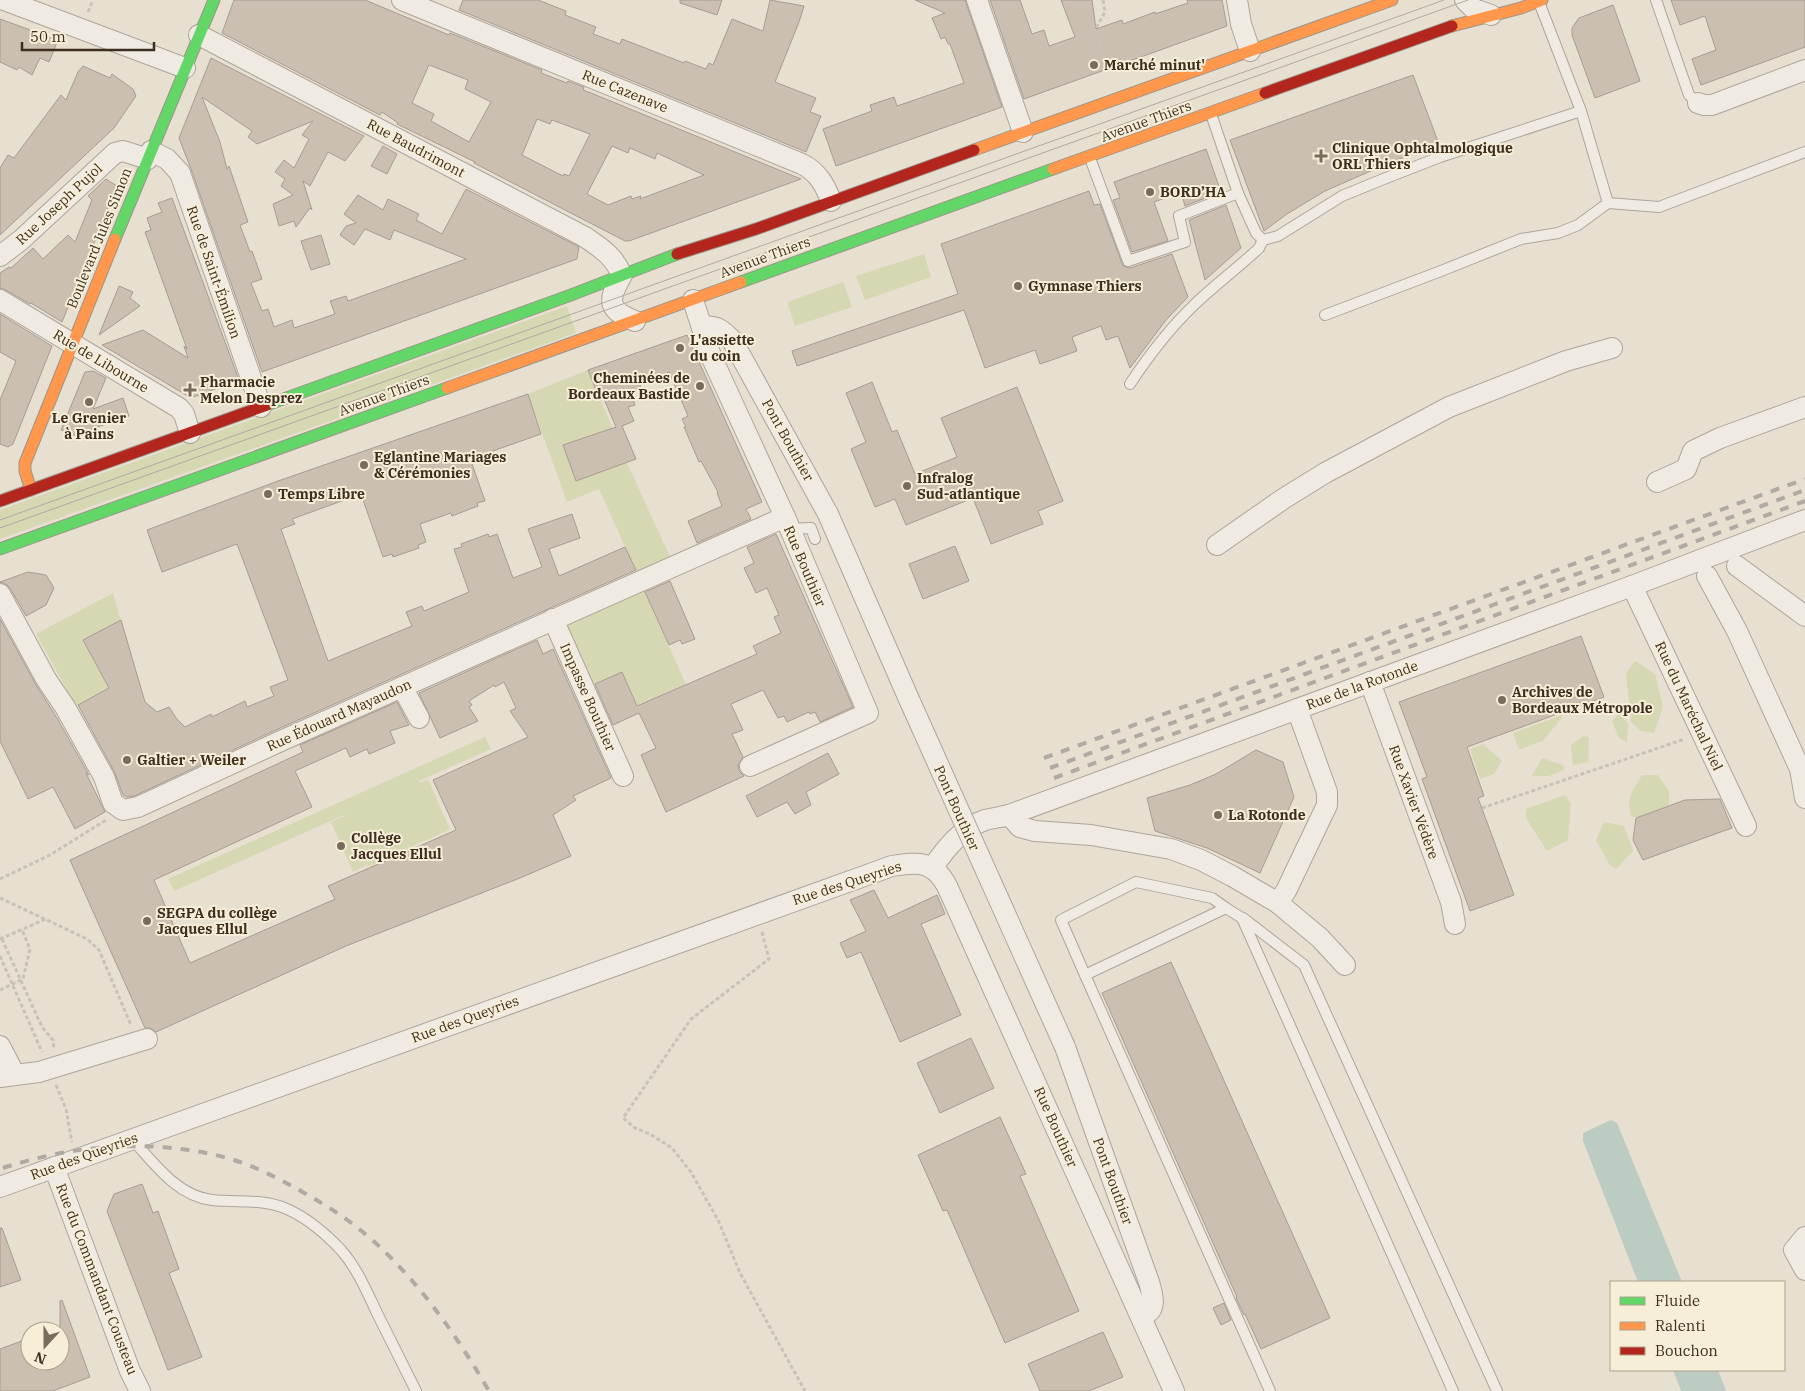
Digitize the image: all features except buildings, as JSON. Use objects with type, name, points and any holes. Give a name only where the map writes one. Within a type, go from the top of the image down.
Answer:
[{"type":"street","points":[[4,0],[185,68]]},
{"type":"street","name":"Boulevard Jules Simon","points":[[32,490],[26,476],[25,463],[149,155],[214,0]]},
{"type":"street","name":"Rue Cazenave","points":[[402,0],[802,164],[818,175],[831,201]]},
{"type":"street","points":[[977,0],[1023,132]]},
{"type":"street","points":[[1237,0],[1241,24],[1250,51]]},
{"type":"street","points":[[0,501],[571,295],[681,252],[756,229],[1392,0]]},
{"type":"street","points":[[1465,0],[1474,9],[1491,16]]},
{"type":"street","name":"Avenue Thiers","points":[[0,549],[1448,27],[1540,1]]},
{"type":"street","name":"Rue Baudrimont","points":[[199,35],[585,237],[609,254],[616,262],[622,275]]},
{"type":"street","points":[[1696,108],[1712,105],[1805,70]]},
{"type":"street","name":"Rue Joseph Pujol","points":[[0,256],[21,240],[114,152],[123,151],[149,155]]},
{"type":"street","name":"Rue de Saint-Émilion","points":[[149,155],[167,159],[180,173],[261,407]]},
{"type":"street","points":[[622,275],[612,291],[611,299],[614,307],[622,316],[635,321]]},
{"type":"street","name":"Rue de Libourne","points":[[0,300],[179,408],[184,414],[190,432]]},
{"type":"street","name":"Rue Bouthier","points":[[693,300],[711,356],[787,523],[868,713],[750,766]]},
{"type":"street","name":"Pont Bouthier","points":[[702,327],[713,326],[721,329],[732,340],[828,514],[916,715],[1066,1047],[1154,1299],[1152,1308],[1147,1314],[1140,1316]]},
{"type":"street","points":[[1217,545],[1283,499],[1325,473],[1449,407],[1566,361],[1612,348]]},
{"type":"street","points":[[1657,482],[1686,469],[1693,451],[1720,438],[1805,407]]},
{"type":"street","name":"Rue de la Rotonde","points":[[933,867],[958,836],[984,821],[1008,815],[1632,586],[1805,520]]},
{"type":"street","name":"Rue Édouard Mayaudon","points":[[123,810],[138,808],[283,740],[553,619],[787,523]]},
{"type":"street","points":[[1738,566],[1805,616]]},
{"type":"street","points":[[1707,576],[1737,631],[1800,769],[1805,798]]},
{"type":"street","name":"Rue du Maréchal Niel","points":[[1632,586],[1746,826]]},
{"type":"street","points":[[0,594],[46,679],[65,707],[104,777],[113,803],[123,810]]},
{"type":"street","name":"Impasse Bouthier","points":[[553,619],[623,776]]},
{"type":"street","name":"Rue Xavier Védère","points":[[1370,682],[1451,902],[1454,924]]},
{"type":"street","points":[[402,686],[419,718]]},
{"type":"street","points":[[1278,903],[1286,891],[1327,806],[1327,792],[1297,709]]},
{"type":"street","points":[[1008,815],[1020,827],[1100,836],[1171,849],[1201,860],[1278,903],[1320,938],[1346,965]]},
{"type":"street","name":"Rue des Queyries","points":[[0,1187],[892,866],[921,863],[933,867]]},
{"type":"street","name":"Rue Bouthier","points":[[933,867],[941,874],[947,886],[1174,1391]]},
{"type":"street","points":[[0,1046],[8,1076],[39,1072],[52,1059],[142,1040]]},
{"type":"street","name":"Rue du Commandant Cousteau","points":[[54,1167],[130,1371],[140,1391]]},
{"type":"street","points":[[1799,1243],[1805,1270]]},
{"type":"lane","points":[[1656,0],[1689,95],[1696,108]]},
{"type":"lane","points":[[1540,1],[1582,111],[1608,203]]},
{"type":"lane","points":[[1130,384],[1164,336],[1195,304],[1259,248],[1263,240],[1278,236],[1342,196],[1381,180],[1440,157],[1582,111]]},
{"type":"lane","points":[[1211,114],[1238,193],[1256,233],[1263,240]]},
{"type":"lane","points":[[1325,315],[1441,272],[1521,239],[1558,233],[1578,225],[1608,203],[1659,207],[1805,152]]},
{"type":"lane","points":[[1090,157],[1128,261],[1186,242],[1179,216],[1238,193]]},
{"type":"lane","points":[[787,523],[810,528],[815,540]]},
{"type":"lane","points":[[1270,1391],[1061,920],[1136,882],[1212,898],[1304,965],[1497,1391]]},
{"type":"lane","points":[[1085,975],[1226,908]]},
{"type":"lane","points":[[1242,918],[1453,1391]]},
{"type":"lane","points":[[132,1139],[169,1179],[186,1191],[211,1200],[258,1201],[275,1205],[288,1210],[315,1226],[342,1251],[363,1283],[416,1391]]},
{"type":"path","points":[[1103,0],[1105,12],[1095,30],[1109,71]]},
{"type":"path","points":[[1482,808],[1702,733]]},
{"type":"path","points":[[0,879],[50,855],[123,810]]},
{"type":"path","points":[[0,898],[87,938],[99,950],[142,1040]]},
{"type":"path","points":[[756,915],[769,959],[691,1019],[623,1118],[635,1128],[650,1134],[672,1148],[691,1172],[719,1222],[740,1273],[805,1391]]},
{"type":"path","points":[[47,919],[1,939],[42,1027],[53,1040],[52,1059]]},
{"type":"path","points":[[0,990],[23,978],[30,949],[22,930]]},
{"type":"path","points":[[0,956],[12,985],[52,1059],[66,1110],[76,1159]]},
{"type":"green space","points":[[924,254],[931,277],[865,300],[856,276]]},
{"type":"green space","points":[[843,282],[852,307],[795,326],[787,302]]},
{"type":"green space","points":[[567,306],[576,333],[0,539],[0,510]]},
{"type":"green space","points":[[588,370],[627,463],[671,559],[637,573],[599,489],[567,502],[528,394]]},
{"type":"green space","points":[[643,587],[686,685],[638,706],[622,672],[590,686],[561,622]]},
{"type":"green space","points":[[113,593],[136,673],[76,706],[36,634]]},
{"type":"green space","points":[[1635,661],[1655,674],[1663,707],[1654,733],[1641,731],[1631,722],[1626,674]]},
{"type":"green space","points":[[1619,712],[1628,724],[1627,742],[1619,738],[1612,721]]},
{"type":"green space","points":[[1562,715],[1561,719],[1542,742],[1519,750],[1513,733]]},
{"type":"green space","points":[[1583,736],[1589,737],[1588,762],[1573,765],[1571,745]]},
{"type":"green space","points":[[485,737],[491,749],[419,781],[420,783],[428,779],[450,829],[368,867],[367,865],[353,872],[331,822],[344,815],[174,891],[168,879]]},
{"type":"green space","points":[[1483,744],[1502,761],[1494,774],[1480,779],[1470,749]]},
{"type":"green space","points":[[1542,758],[1563,765],[1565,770],[1549,776],[1532,776]]},
{"type":"green space","points":[[1642,775],[1658,775],[1669,791],[1669,805],[1638,817],[1632,817],[1629,805],[1631,795]]},
{"type":"green space","points":[[1565,795],[1571,803],[1568,840],[1547,851],[1526,818],[1526,809]]},
{"type":"green space","points":[[1604,822],[1624,826],[1633,851],[1616,869],[1609,864],[1596,840]]},
{"type":"shaded area","points":[[1611,1120],[1617,1123],[1682,1281],[1638,1281],[1583,1141],[1583,1133]]},
{"type":"shaded area","points":[[1673,1371],[1718,1371],[1726,1391],[1681,1391]]},
{"type":"tram line","points":[[0,520],[1444,0]]},
{"type":"tram line","points":[[0,528],[1468,0]]},
{"type":"railway","points":[[1044,758],[1805,479]]},
{"type":"railway","points":[[1050,768],[1805,490]]},
{"type":"railway","points":[[1054,778],[1805,501]]},
{"type":"railway","points":[[3,1168],[31,1160],[87,1149],[145,1146],[203,1152],[241,1162],[260,1170],[338,1213],[367,1235],[385,1252],[415,1284],[442,1318],[489,1391]]},
{"type":"traffic: fast","points":[[115,239],[214,0]]},
{"type":"traffic: fast","points":[[741,282],[1053,169]]},
{"type":"traffic: fast","points":[[267,405],[571,295],[677,254]]},
{"type":"traffic: fast","points":[[0,549],[447,388]]},
{"type":"traffic: slow","points":[[974,150],[1392,0]]},
{"type":"traffic: slow","points":[[1452,26],[1521,8],[1542,0]]},
{"type":"traffic: slow","points":[[1053,169],[1265,93]]},
{"type":"traffic: slow","points":[[31,490],[25,471],[25,463],[115,239]]},
{"type":"traffic: slow","points":[[447,388],[741,282]]},
{"type":"traffic: jam","points":[[1265,93],[1452,26]]},
{"type":"traffic: jam","points":[[677,254],[756,229],[974,150]]},
{"type":"traffic: jam","points":[[0,501],[267,405]]},
{"type":"place","name":"Marché minut'","points":[[1094,65]]},
{"type":"place","name":"Clinique Ophtalmologique ORL Thiers","points":[[1321,156]]},
{"type":"place","name":"BORD’HA","points":[[1150,192]]},
{"type":"place","name":"Gymnase Thiers","points":[[1018,286]]},
{"type":"place","name":"L'assiette du coin","points":[[680,348]]},
{"type":"place","name":"Cheminées de Bordeaux Bastide","points":[[700,386]]},
{"type":"place","name":"Pharmacie Melon Desprez","points":[[190,390]]},
{"type":"place","name":"Le Grenier à Pains","points":[[89,402]]},
{"type":"place","name":"Eglantine Mariages & Cérémonies","points":[[364,465]]},
{"type":"place","name":"Infralog Sud-atlantique","points":[[907,486]]},
{"type":"place","name":"Temps Libre","points":[[268,494]]},
{"type":"place","name":"Archives de Bordeaux Métropole","points":[[1502,700]]},
{"type":"place","name":"Galtier + Weiler","points":[[127,760]]},
{"type":"place","name":"La Rotonde","points":[[1218,815]]},
{"type":"place","name":"Collège Jacques Ellul","points":[[341,846]]},
{"type":"place","name":"SEGPA du collège Jacques Ellul","points":[[147,921]]}]
